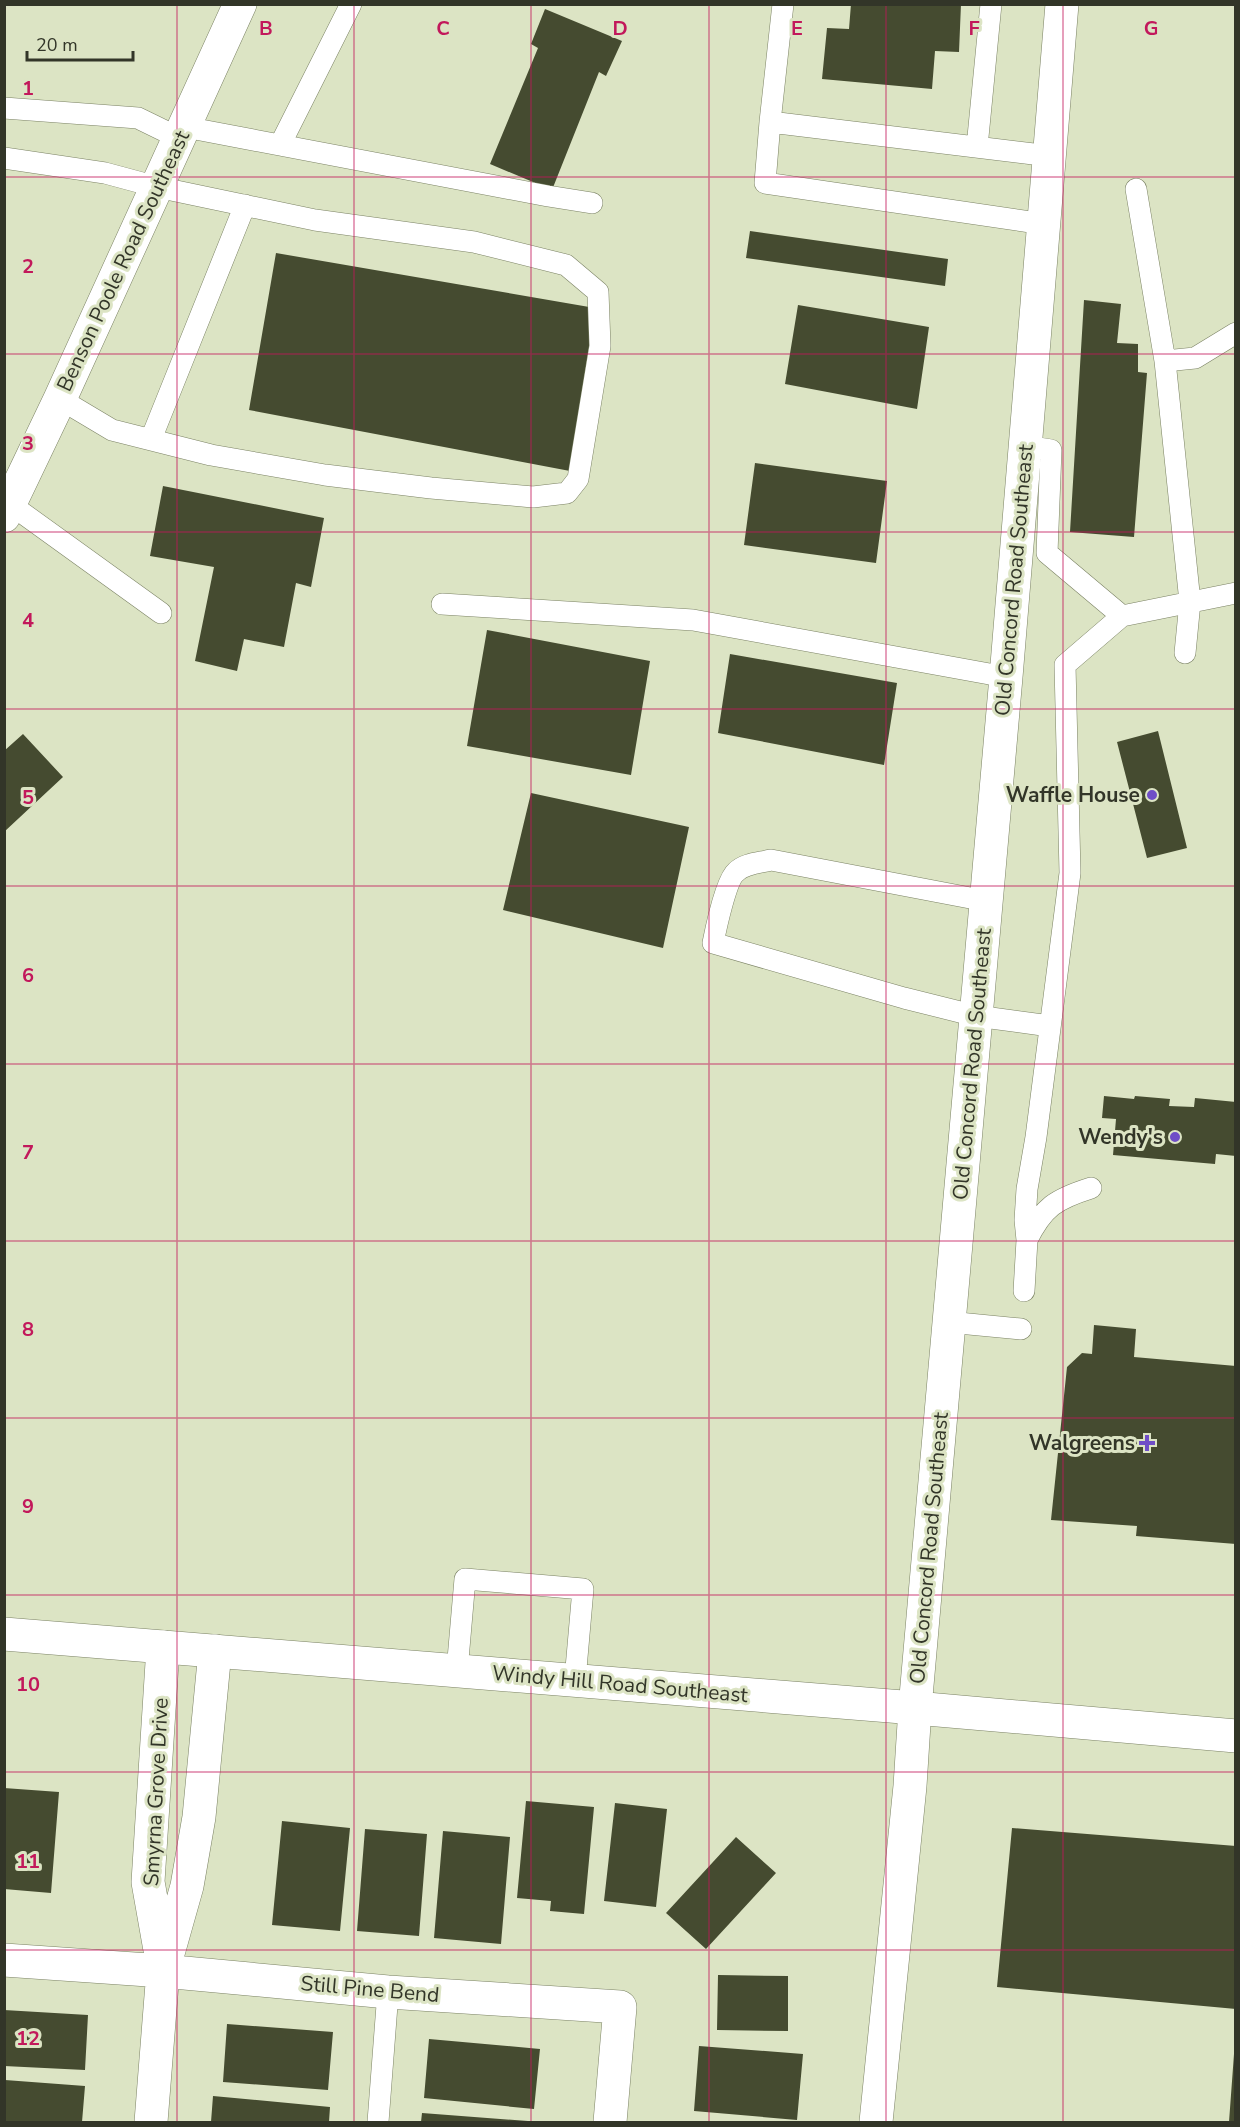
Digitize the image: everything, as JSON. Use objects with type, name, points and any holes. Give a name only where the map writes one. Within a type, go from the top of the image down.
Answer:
[{"type":"street","name":"Benson Poole Road Southeast","points":[[8,510],[240,4]]},
{"type":"street","name":"Old Concord Road Southeast","points":[[876,2122],[910,1786],[1062,4]]},
{"type":"street","name":"Windy Hill Road Southeast","points":[[4,1634],[1233,1734]]},
{"type":"street","name":"Smyrna Grove Drive","points":[[163,1647],[148,1882],[164,1971]]},
{"type":"street","name":"Smyrna Grove Drive","points":[[151,2122],[164,1971],[187,1886],[199,1817],[215,1651]]},
{"type":"street","name":"Still Pine Bend","points":[[4,1960],[164,1971],[388,1992],[620,2007],[610,2122]]},
{"type":"lane","points":[[280,145],[351,4]]},
{"type":"lane","points":[[783,4],[765,183],[1044,224]]},
{"type":"lane","points":[[977,147],[991,4]]},
{"type":"lane","points":[[4,108],[138,118],[182,133],[280,145],[592,202]]},
{"type":"lane","points":[[770,122],[1050,156]]},
{"type":"lane","points":[[4,158],[105,173],[157,187],[315,220],[474,242],[566,265],[598,292],[600,346],[578,479],[567,493],[533,497],[431,488],[326,475],[211,455],[112,430],[60,399]]},
{"type":"lane","points":[[1136,189],[1165,361],[1190,602],[1185,653]]},
{"type":"lane","points":[[151,439],[245,205]]},
{"type":"lane","points":[[1165,361],[1195,358],[1236,333]]},
{"type":"lane","points":[[1025,446],[1051,450],[1047,553],[1122,616]]},
{"type":"lane","points":[[8,510],[161,613]]},
{"type":"lane","points":[[1024,1291],[1027,1189],[1036,1137],[1070,873],[1065,665],[1122,616],[1236,593]]},
{"type":"lane","points":[[442,604],[693,620],[1006,677]]},
{"type":"lane","points":[[986,901],[771,860],[746,865],[734,873],[723,902],[713,943],[904,998],[976,1016],[1050,1026]]},
{"type":"lane","points":[[1027,1240],[1037,1221],[1049,1206],[1068,1195],[1091,1188]]},
{"type":"lane","points":[[948,1322],[1021,1329]]},
{"type":"lane","points":[[457,1671],[465,1579],[583,1589],[575,1680]]},
{"type":"lane","points":[[378,2122],[388,1992]]},
{"type":"building","points":[[851,4],[961,4],[959,52],[935,51],[932,89],[822,79],[827,28],[849,29]]},
{"type":"building","points":[[545,9],[622,41],[606,76],[599,72],[552,190],[490,164],[538,48],[531,44]]},
{"type":"building","points":[[750,231],[948,259],[945,286],[746,258]]},
{"type":"building","points":[[276,253],[595,308],[570,471],[249,410]]},
{"type":"building","points":[[1084,300],[1121,304],[1117,343],[1138,344],[1138,372],[1147,373],[1134,537],[1070,532]]},
{"type":"building","points":[[798,305],[929,327],[917,409],[785,384]]},
{"type":"building","points":[[755,463],[887,481],[876,563],[744,545]]},
{"type":"building","points":[[163,486],[324,518],[311,587],[296,583],[284,647],[244,639],[237,671],[195,661],[214,567],[150,556]]},
{"type":"building","points":[[487,630],[650,661],[631,775],[467,746]]},
{"type":"building","points":[[730,654],[897,683],[884,765],[718,733]]},
{"type":"building","name":"Waffle House","points":[[1158,731],[1187,848],[1147,858],[1117,742]]},
{"type":"building","points":[[23,734],[63,777],[4,832],[4,751]]},
{"type":"building","points":[[531,793],[689,827],[663,948],[503,910]]},
{"type":"building","name":"Wendy's","points":[[1104,1096],[1170,1099],[1169,1106],[1194,1107],[1195,1098],[1236,1102],[1236,1156],[1216,1154],[1215,1164],[1113,1155],[1116,1119],[1102,1118]]},
{"type":"building","name":"Walgreens","points":[[1094,1325],[1136,1329],[1134,1357],[1236,1366],[1236,1544],[1136,1536],[1137,1526],[1051,1520],[1067,1367],[1082,1353],[1092,1354]]},
{"type":"building","points":[[4,1788],[59,1792],[51,1893],[4,1889]]},
{"type":"building","points":[[526,1801],[594,1807],[584,1914],[550,1911],[551,1901],[517,1898]]},
{"type":"building","points":[[615,1803],[667,1809],[656,1907],[604,1901]]},
{"type":"building","points":[[282,1821],[350,1828],[340,1931],[272,1925]]},
{"type":"building","points":[[1012,1828],[1236,1846],[1236,2009],[997,1987]]},
{"type":"building","points":[[365,1829],[427,1834],[419,1936],[357,1931]]},
{"type":"building","points":[[443,1831],[510,1837],[501,1944],[434,1938]]},
{"type":"building","points":[[736,1837],[776,1873],[706,1949],[666,1913]]},
{"type":"building","points":[[718,1975],[788,1976],[788,2031],[717,2030]]},
{"type":"building","points":[[4,2010],[88,2015],[85,2070],[4,2066]]},
{"type":"building","points":[[227,2024],[333,2032],[328,2090],[223,2082]]},
{"type":"building","points":[[429,2039],[540,2049],[534,2109],[424,2098]]},
{"type":"building","points":[[699,2046],[803,2054],[797,2120],[694,2111]]},
{"type":"building","points":[[1234,2054],[1236,2054],[1236,2122],[1229,2122]]},
{"type":"building","points":[[5,2080],[85,2086],[82,2122],[5,2122]]},
{"type":"building","points":[[213,2096],[330,2107],[329,2122],[211,2122]]},
{"type":"building","points":[[422,2113],[528,2121],[528,2122],[421,2122]]},
{"type":"place","name":"Waffle House","points":[[1152,795]]},
{"type":"place","name":"Wendy's","points":[[1175,1137]]},
{"type":"place","name":"Walgreens","points":[[1147,1443]]}]
